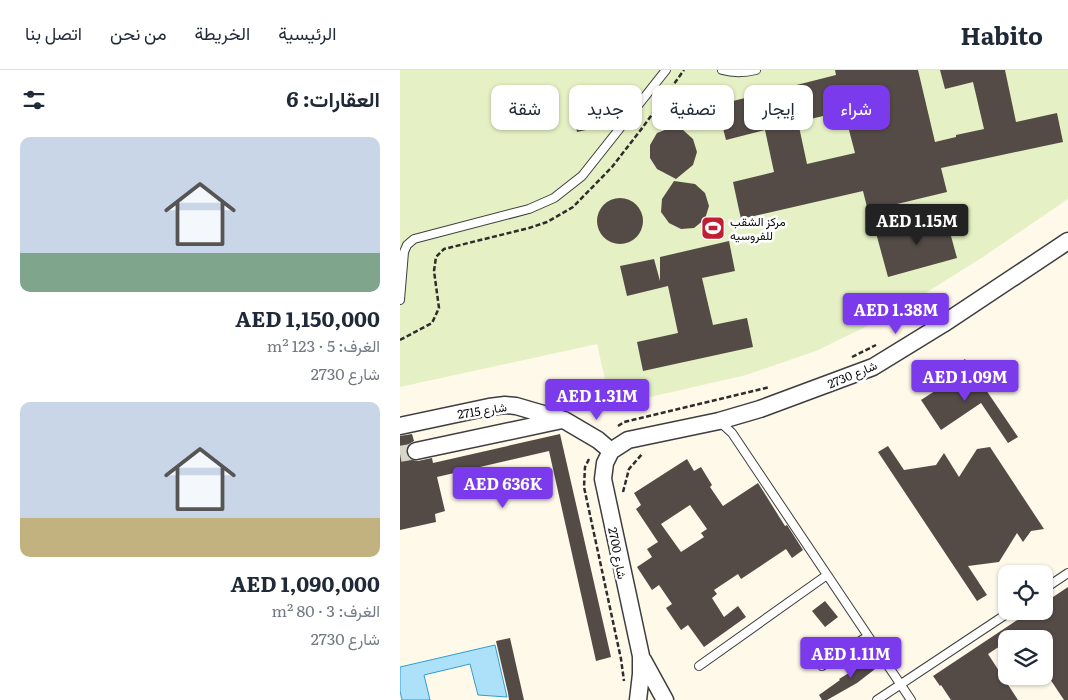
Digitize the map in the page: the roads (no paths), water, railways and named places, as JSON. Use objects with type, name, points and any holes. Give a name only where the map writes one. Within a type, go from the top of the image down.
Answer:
[{"type":"street","name":"شارع 2730","points":[[611,451],[628,440],[719,421],[760,409],[873,367],[943,324],[1068,242]]},
{"type":"street","name":"شارع 2715","points":[[400,426],[489,407],[516,406],[564,420],[598,440],[611,451]]},
{"type":"street","name":"شارع 2715","points":[[423,421],[423,449],[564,420]]},
{"type":"street","name":"شارع 2700","points":[[611,451],[605,463],[603,479],[640,656],[641,674],[638,700]]},
{"type":"street","name":"شارع 2700","points":[[640,656],[665,700]]},
{"type":"lane","points":[[400,300],[404,252],[407,245],[414,239],[529,209],[554,198],[582,176],[666,70]]},
{"type":"lane","points":[[722,70],[744,73],[756,70]]},
{"type":"lane","points":[[719,421],[732,433],[911,700]]},
{"type":"lane","points":[[1053,584],[1068,573]]},
{"type":"lane","points":[[699,666],[827,575]]},
{"type":"lane","points":[[877,700],[998,620]]},
{"type":"lane","points":[[822,666],[868,636]]},
{"type":"water","points":[[495,645],[507,697],[478,695],[470,664],[424,675],[430,700],[402,700],[400,667]]},
{"type":"tunnel","points":[[400,454],[416,451]]},
{"type":"place","name":"مركز الشقب للفروسيه","points":[[713,228]]}]
